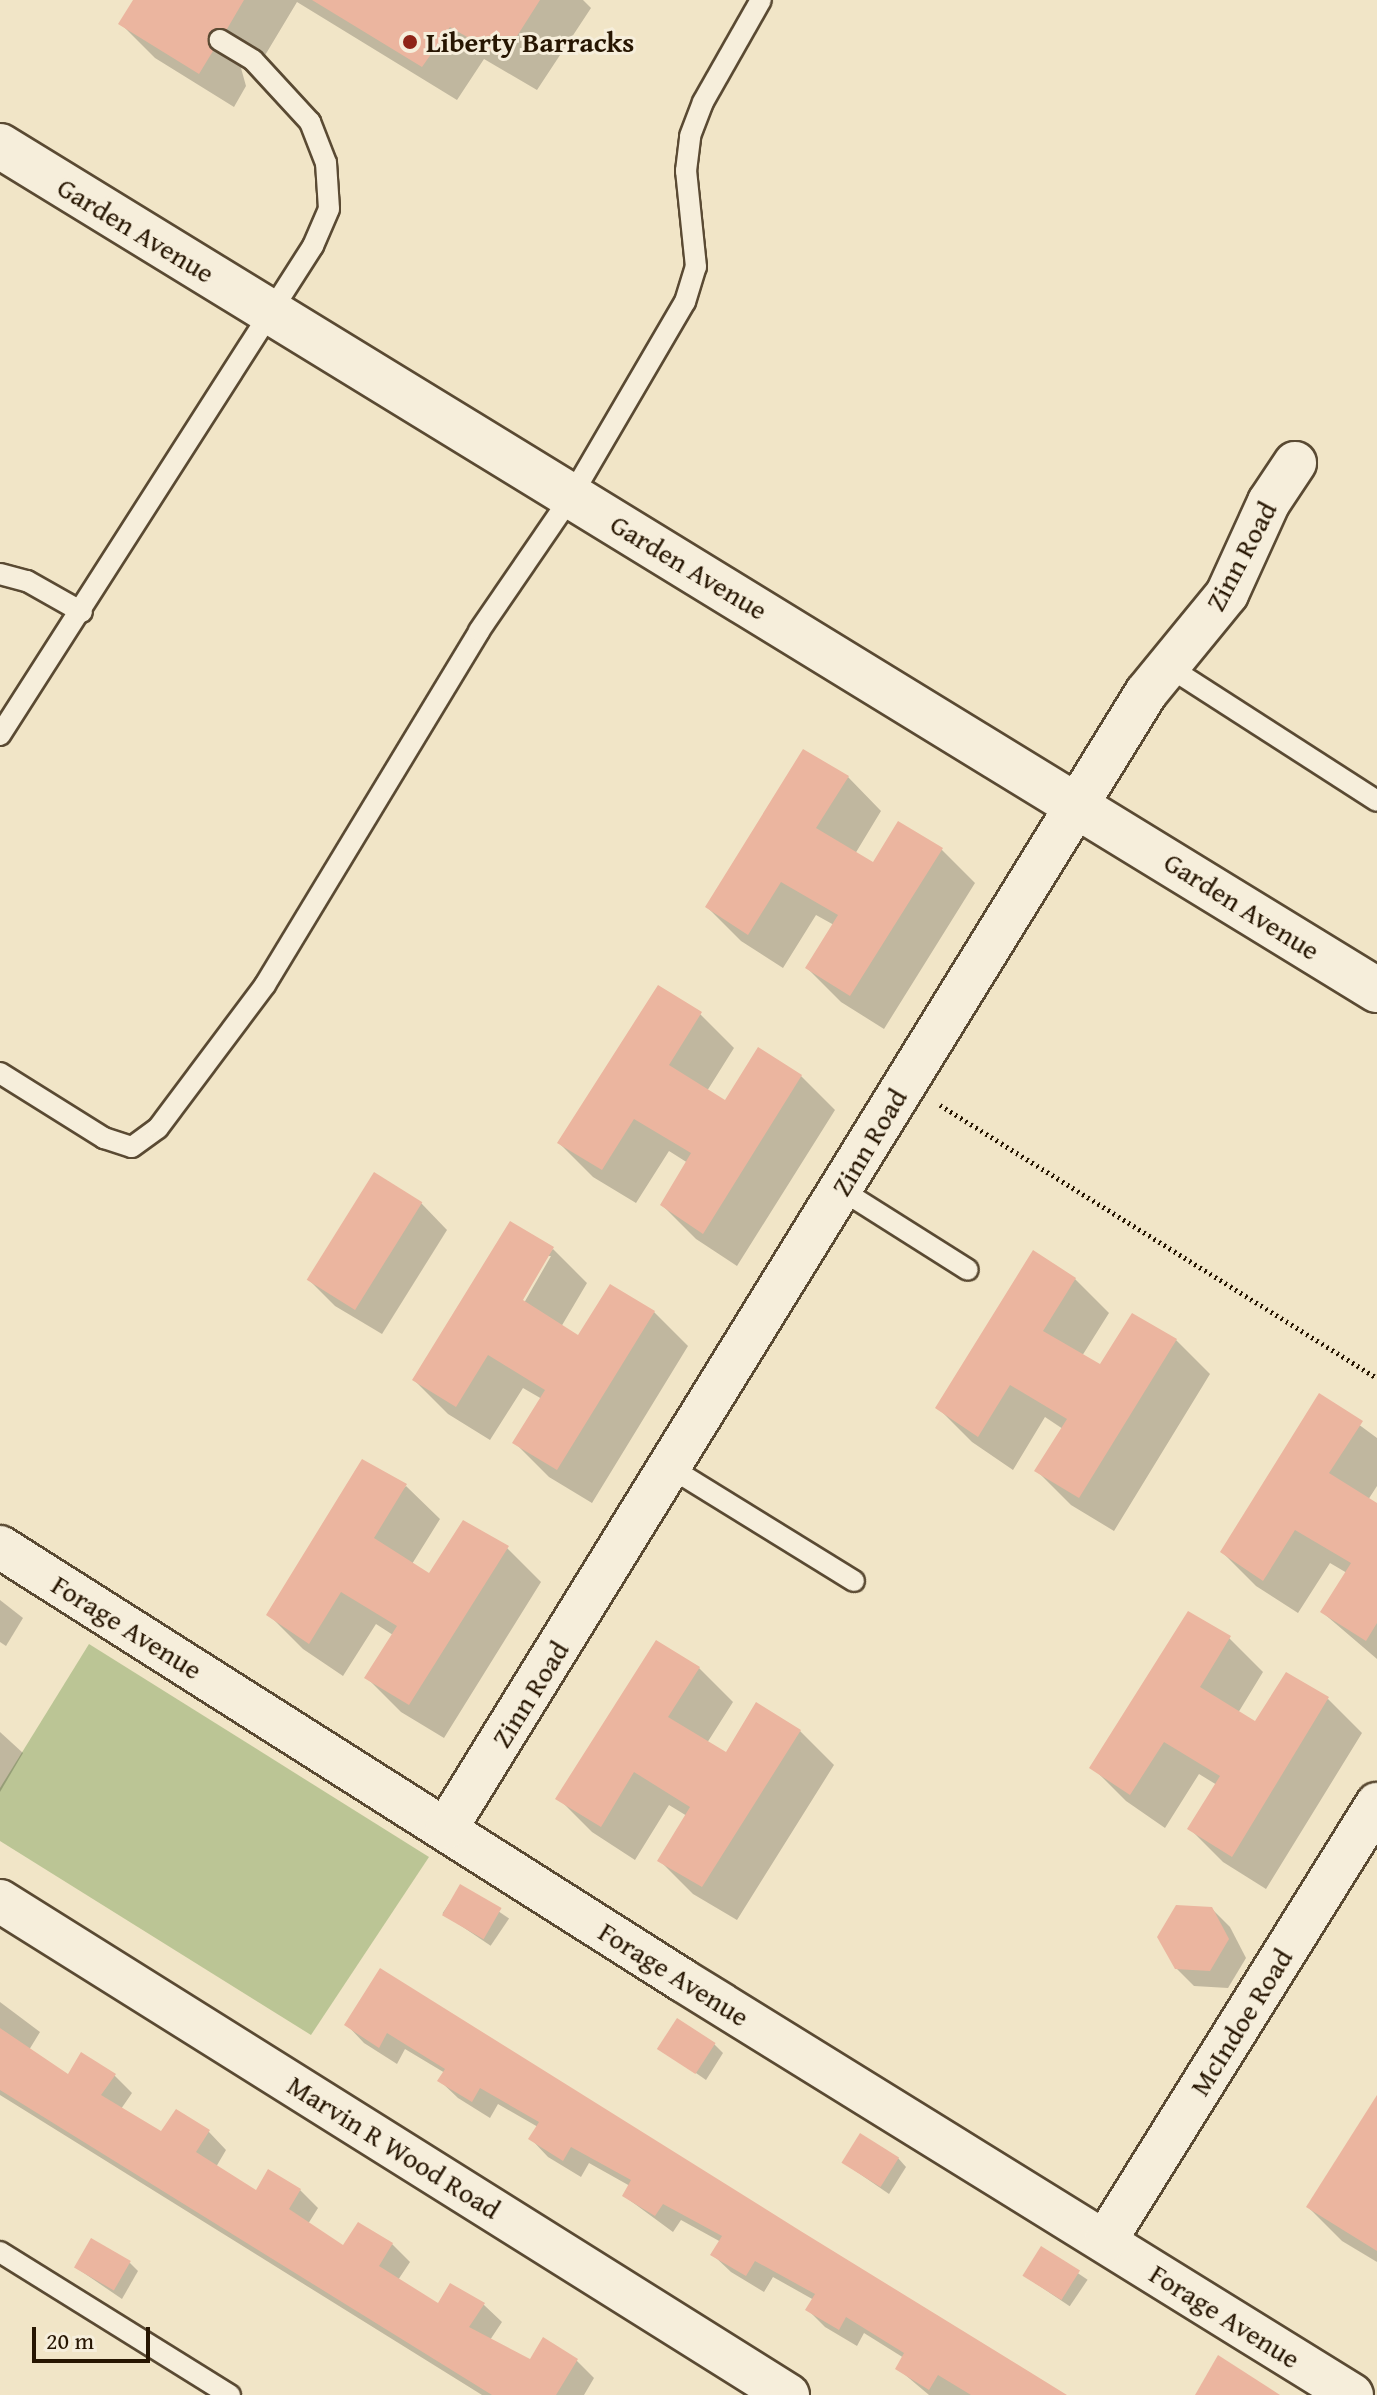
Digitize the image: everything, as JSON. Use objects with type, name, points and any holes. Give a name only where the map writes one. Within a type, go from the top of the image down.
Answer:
[{"type":"street","name":"Garden Avenue","points":[[0,146],[1377,990]]},
{"type":"street","name":"Zinn Road","points":[[447,1827],[671,1468],[1076,803],[1146,693],[1227,594],[1269,502],[1295,463]]},
{"type":"street","name":"Forage Avenue","points":[[0,1547],[447,1827],[682,1980],[1352,2395]]},
{"type":"street","name":"McIndoe Road","points":[[1105,2241],[1373,1819]]},
{"type":"street","name":"Marvin R Wood Road","points":[[0,1901],[788,2395]]},
{"type":"lane","points":[[0,1073],[104,1138],[132,1147],[158,1128],[265,985],[479,631],[572,495],[685,302],[696,267],[686,171],[690,136],[703,102],[761,0]]},
{"type":"lane","points":[[0,735],[82,612],[313,246],[329,209],[326,163],[310,122],[253,60],[220,40]]},
{"type":"lane","points":[[0,574],[27,581],[82,612]]},
{"type":"lane","points":[[1169,667],[1377,801]]},
{"type":"lane","points":[[840,1189],[968,1270]]},
{"type":"lane","points":[[671,1468],[854,1581]]},
{"type":"lane","points":[[0,2252],[230,2395]]},
{"type":"path","points":[[905,1083],[1377,1378]]},
{"type":"green space","points":[[89,1644],[429,1857],[311,2035],[0,1841],[0,1788]]},
{"type":"building","points":[[133,0],[244,0],[227,29],[209,34],[213,51],[199,74],[118,24]]},
{"type":"building","name":"Liberty Barracks","points":[[312,0],[540,0],[503,58],[450,27],[422,67]]},
{"type":"building","points":[[803,749],[849,776],[816,828],[873,862],[898,821],[943,848],[850,996],[805,968],[838,915],[781,882],[748,935],[705,907]]},
{"type":"building","points":[[658,985],[702,1012],[669,1065],[725,1100],[758,1047],[802,1075],[703,1234],[660,1205],[691,1153],[634,1119],[602,1170],[557,1143]]},
{"type":"building","points":[[374,1172],[422,1202],[355,1310],[307,1280]]},
{"type":"building","points":[[510,1221],[554,1247],[523,1300],[578,1335],[610,1284],[655,1311],[557,1470],[512,1443],[545,1390],[488,1355],[456,1407],[412,1380]]},
{"type":"building","points":[[1033,1250],[1076,1278],[1043,1331],[1100,1364],[1132,1313],[1177,1339],[1079,1498],[1034,1471],[1067,1419],[1010,1385],[978,1437],[935,1408]]},
{"type":"building","points":[[1319,1393],[1363,1421],[1329,1473],[1377,1503],[1377,1623],[1366,1641],[1320,1612],[1351,1563],[1295,1530],[1263,1581],[1220,1552]]},
{"type":"building","points":[[362,1459],[407,1484],[374,1538],[429,1573],[463,1520],[509,1546],[409,1705],[364,1678],[397,1626],[341,1592],[309,1644],[266,1615]]},
{"type":"building","points":[[1188,1611],[1231,1636],[1200,1687],[1255,1721],[1286,1672],[1329,1697],[1232,1857],[1187,1829],[1220,1776],[1164,1742],[1130,1795],[1089,1768]]},
{"type":"building","points":[[656,1640],[700,1667],[668,1717],[726,1752],[756,1702],[801,1730],[702,1887],[657,1861],[690,1807],[634,1772],[601,1827],[555,1799]]},
{"type":"building","points":[[460,1884],[502,1908],[484,1939],[442,1915]]},
{"type":"building","points":[[1176,1905],[1212,1907],[1229,1939],[1210,1971],[1175,1969],[1157,1937]]},
{"type":"building","points":[[380,1968],[1067,2395],[971,2395],[938,2375],[929,2390],[895,2369],[904,2353],[846,2317],[839,2330],[805,2310],[815,2294],[755,2261],[746,2276],[710,2255],[722,2236],[663,2204],[655,2216],[622,2196],[631,2180],[571,2147],[563,2161],[528,2139],[539,2122],[480,2088],[472,2102],[437,2081],[445,2069],[387,2033],[379,2048],[344,2025]]},
{"type":"building","points":[[677,2018],[716,2043],[695,2074],[657,2049]]},
{"type":"building","points":[[0,2028],[68,2074],[81,2052],[116,2074],[101,2095],[161,2131],[176,2109],[210,2130],[196,2152],[256,2190],[268,2169],[301,2189],[289,2209],[343,2245],[358,2222],[393,2243],[379,2266],[438,2303],[450,2283],[485,2303],[469,2327],[530,2359],[543,2337],[578,2359],[556,2395],[492,2395],[0,2090]]},
{"type":"building","points":[[1377,2095],[1377,2251],[1306,2207]]},
{"type":"building","points":[[860,2133],[899,2157],[880,2187],[841,2163]]},
{"type":"building","points":[[91,2238],[131,2261],[114,2290],[74,2267]]},
{"type":"building","points":[[1041,2246],[1080,2270],[1061,2300],[1022,2276]]},
{"type":"building","points":[[1218,2355],[1280,2395],[1195,2395]]},
{"type":"place","name":"Liberty Barracks","points":[[410,42]]}]
